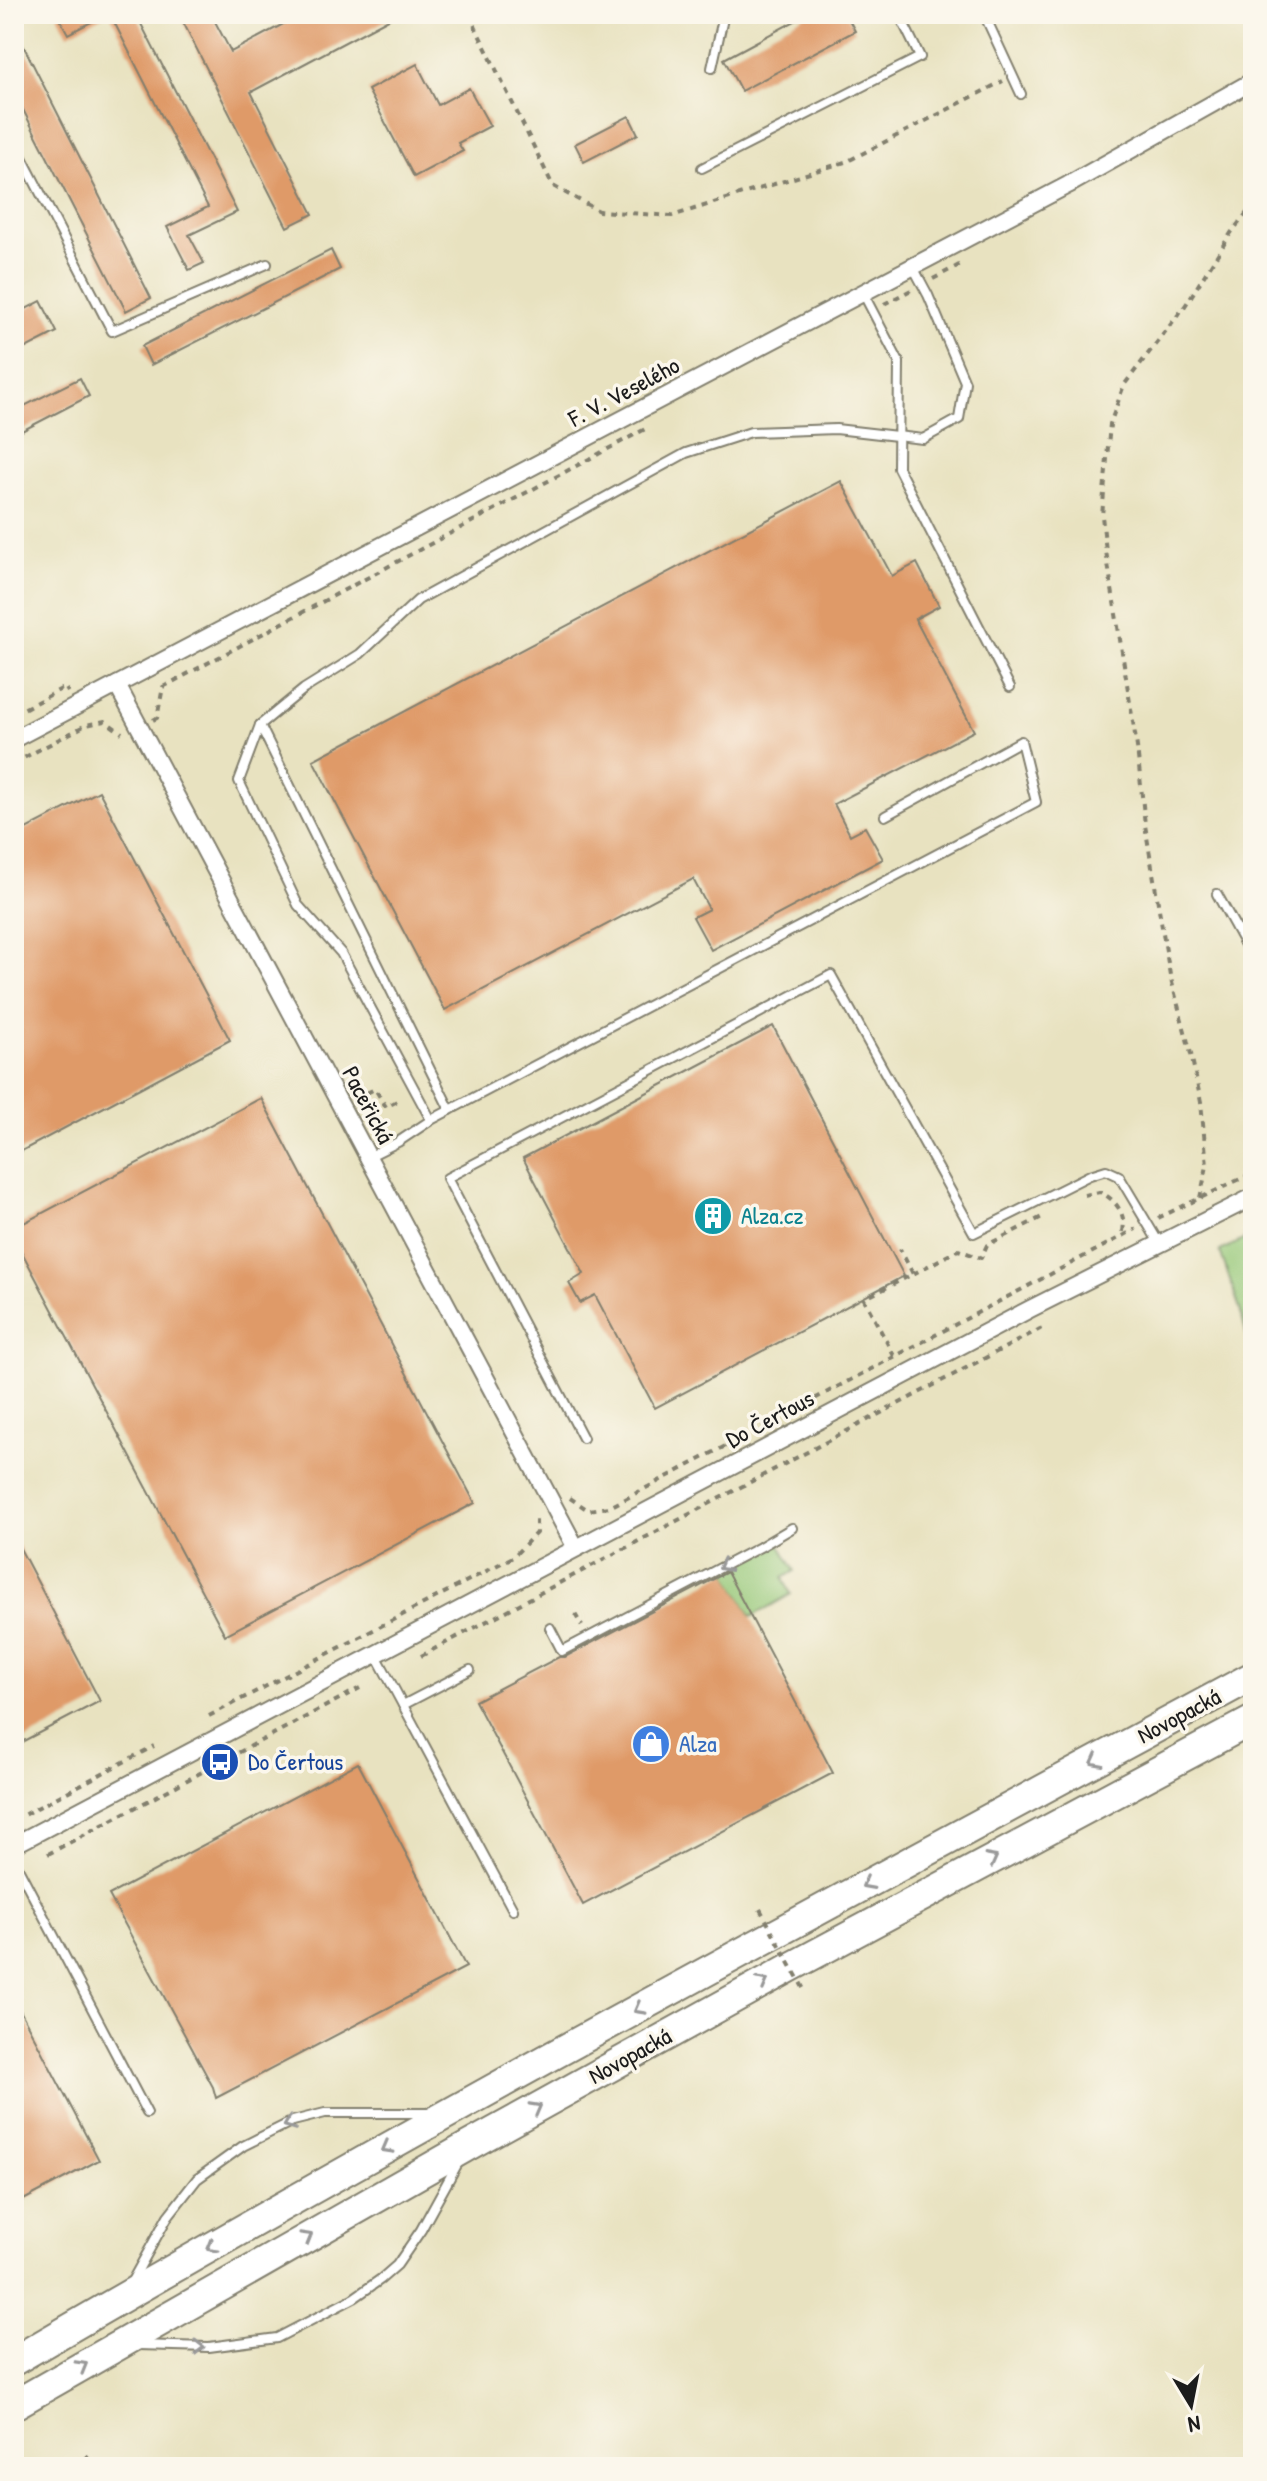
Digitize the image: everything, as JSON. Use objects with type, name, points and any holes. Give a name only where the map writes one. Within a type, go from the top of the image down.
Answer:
[{"type":"highway","name":"Novopacká","points":[[14,2361],[449,2113],[1253,1676]]},
{"type":"highway","name":"Novopacká","points":[[14,2405],[468,2146],[791,1967],[1253,1720]]},
{"type":"street","name":"F. V. Veselého","points":[[14,739],[1068,185],[1253,81]]},
{"type":"street","name":"Paceřická","points":[[117,685],[576,1548]]},
{"type":"street","name":"Do Čertous","points":[[14,1845],[1030,1309],[1253,1197]]},
{"type":"lane","points":[[712,68],[724,14]]},
{"type":"lane","points":[[702,168],[920,57],[899,14]]},
{"type":"lane","points":[[984,14],[1021,94]]},
{"type":"lane","points":[[14,142],[112,331],[267,264]]},
{"type":"lane","points":[[431,1120],[341,953],[298,905],[239,781],[260,725],[304,689],[360,654],[418,600],[686,453],[751,432],[836,429],[923,439],[959,419],[965,382],[913,267]]},
{"type":"lane","points":[[863,293],[899,362],[898,468],[1010,687]]},
{"type":"lane","points":[[260,725],[450,1110]]},
{"type":"lane","points":[[368,1157],[431,1120],[1036,802],[1021,741],[885,816]]},
{"type":"lane","points":[[1217,894],[1253,959]]},
{"type":"lane","points":[[583,1438],[447,1178],[831,975],[974,1233],[1106,1170],[1119,1176],[1159,1243]]},
{"type":"lane","points":[[550,1628],[562,1651],[792,1528]]},
{"type":"lane","points":[[376,1654],[513,1910]]},
{"type":"lane","points":[[403,1705],[470,1670]]},
{"type":"lane","points":[[14,1860],[147,2113]]},
{"type":"lane","points":[[123,2297],[168,2216],[197,2179],[243,2146],[293,2121],[325,2113],[449,2113]]},
{"type":"lane","points":[[121,2344],[209,2347],[277,2338],[354,2298],[397,2265],[421,2230],[468,2146]]},
{"type":"path","points":[[1200,1198],[1207,1166],[1201,1102],[1170,975],[1145,825],[1137,747],[1102,516],[1110,424],[1124,385],[1185,306],[1231,233],[1253,205]]},
{"type":"path","points":[[873,310],[963,262]]},
{"type":"path","points":[[14,763],[86,725],[105,721],[127,736],[157,718],[163,687],[651,426]]},
{"type":"path","points":[[327,1080],[345,1072],[358,1097],[375,1089],[386,1107],[399,1100]]},
{"type":"path","points":[[537,1515],[571,1497],[588,1510],[610,1507],[1122,1236],[1253,1173]]},
{"type":"path","points":[[1082,1196],[1100,1192],[1115,1202],[1124,1220],[1122,1236]]},
{"type":"path","points":[[894,1356],[864,1299],[958,1250],[981,1258],[987,1245],[1055,1210]]},
{"type":"path","points":[[900,1249],[913,1274]]},
{"type":"path","points":[[421,1656],[1040,1329],[1030,1309]]},
{"type":"path","points":[[209,1716],[513,1557],[536,1533],[537,1515],[529,1501]]},
{"type":"path","points":[[48,1854],[360,1688]]},
{"type":"path","points":[[14,1820],[154,1746]]},
{"type":"path","points":[[760,1909],[806,1993]]},
{"type":"path","points":[[86,2455],[95,2467]]},
{"type":"green space","points":[[1253,1235],[1253,1359],[1220,1251]]},
{"type":"green space","points":[[777,1540],[795,1571],[783,1578],[791,1594],[751,1617],[725,1569]]},
{"type":"building","points":[[57,14],[107,14],[68,34]]},
{"type":"building","points":[[110,14],[136,14],[237,212],[189,235],[204,263],[189,270],[167,227],[208,207]]},
{"type":"building","points":[[179,14],[211,14],[231,52],[302,14],[398,14],[251,92],[313,214],[287,227]]},
{"type":"building","points":[[808,14],[846,14],[855,31],[741,91],[724,59]]},
{"type":"building","points":[[14,27],[151,298],[126,311],[14,92]]},
{"type":"building","points":[[417,64],[438,105],[469,88],[490,126],[458,143],[463,151],[414,177],[368,90]]},
{"type":"building","points":[[629,116],[638,134],[584,162],[575,144]]},
{"type":"building","points":[[331,250],[340,269],[151,365],[142,346]]},
{"type":"building","points":[[41,301],[57,332],[14,354],[14,315]]},
{"type":"building","points":[[80,378],[89,396],[14,435],[14,411]]},
{"type":"building","points":[[841,481],[892,576],[917,563],[939,606],[915,619],[974,731],[834,804],[850,835],[865,827],[883,859],[711,950],[693,917],[709,909],[693,879],[445,1010],[313,760]]},
{"type":"building","points":[[99,791],[230,1040],[14,1155],[14,835]]},
{"type":"building","name":"Alza.cz","points":[[773,1026],[904,1276],[655,1408],[595,1295],[580,1303],[569,1283],[584,1274],[523,1158]]},
{"type":"building","points":[[261,1098],[475,1503],[225,1635],[16,1241],[14,1228]]},
{"type":"building","points":[[14,1537],[100,1701],[14,1746]]},
{"type":"building","points":[[727,1572],[833,1773],[583,1905],[475,1701]]},
{"type":"building","points":[[358,1763],[466,1967],[216,2098],[213,2087],[109,1895]]},
{"type":"building","points":[[14,1999],[99,2160],[14,2205]]},
{"type":"place","name":"Alza.cz","points":[[713,1216]]},
{"type":"place","name":"Alza","points":[[651,1744]]},
{"type":"place","name":"Do Čertous","points":[[220,1762]]}]
